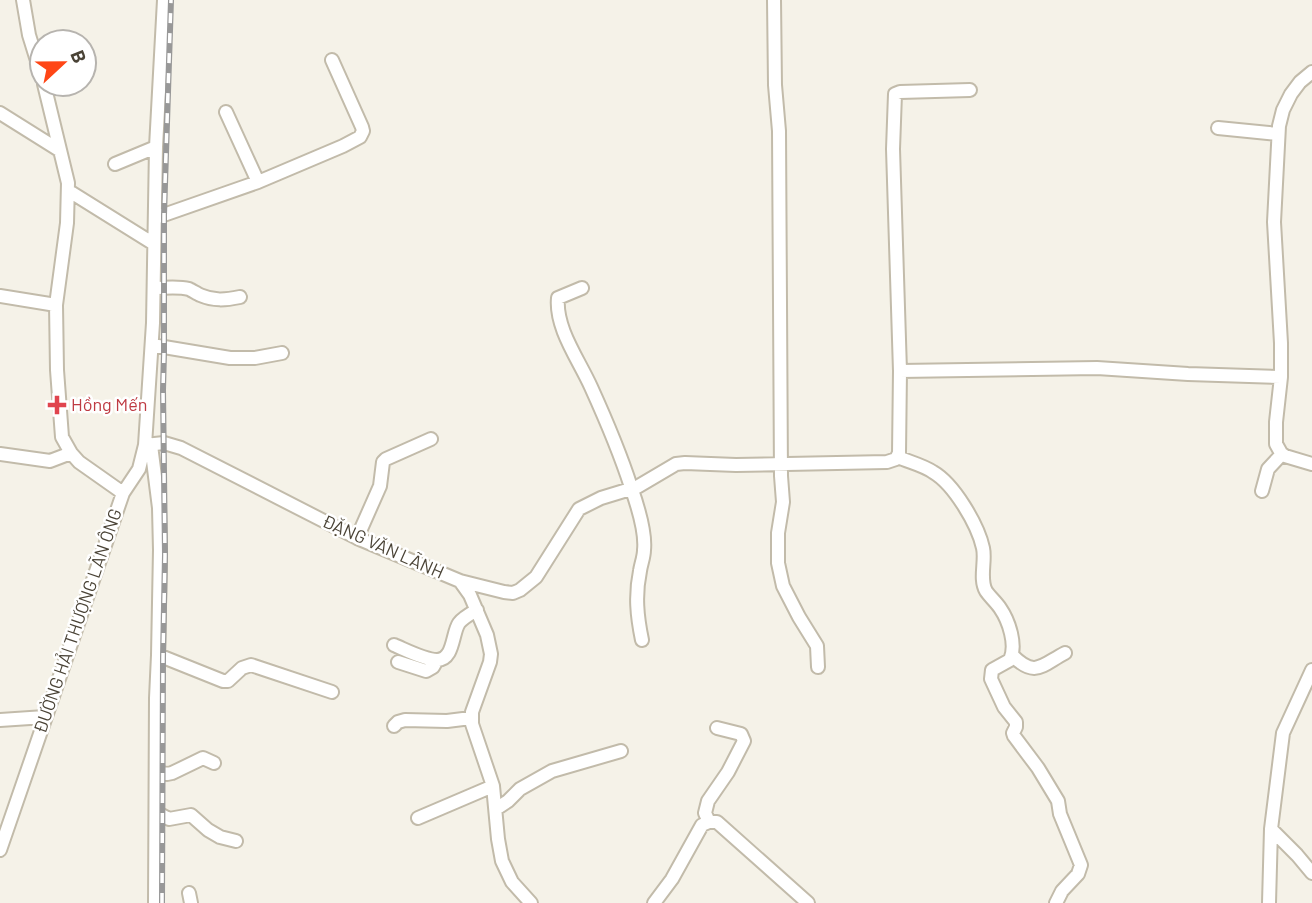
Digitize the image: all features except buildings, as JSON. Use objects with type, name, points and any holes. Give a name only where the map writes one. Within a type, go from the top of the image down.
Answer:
[{"type":"street","points":[[23,0],[28,29]]},
{"type":"street","points":[[155,903],[159,508],[148,445],[156,147],[164,0]]},
{"type":"street","points":[[774,0],[775,85],[779,131],[783,495],[778,533],[778,564],[783,586],[817,646],[818,667]]},
{"type":"street","points":[[155,218],[258,182],[343,146],[362,135],[362,127],[332,60]]},
{"type":"street","points":[[1312,72],[1300,82],[1283,110],[1278,134],[1274,222],[1281,377],[1276,439],[1282,454],[1312,464]]},
{"type":"street","points":[[460,581],[504,592],[513,593],[520,590],[536,577],[579,509],[601,498],[632,489],[670,466],[680,463],[736,465],[887,462],[898,457],[900,370],[892,149],[895,94],[970,90]]},
{"type":"street","points":[[0,454],[50,461],[71,453],[62,437],[59,414],[56,305],[69,191],[47,98]]},
{"type":"street","points":[[226,112],[258,182]]},
{"type":"street","points":[[0,113],[59,150]]},
{"type":"street","points":[[1218,128],[1278,134]]},
{"type":"street","points":[[115,164],[156,147]]},
{"type":"street","points":[[69,191],[154,244]]},
{"type":"street","points":[[154,288],[175,287],[215,299],[226,300],[240,296]]},
{"type":"street","points":[[582,288],[558,298],[558,313],[564,332],[592,388],[632,489],[645,547],[636,603],[642,640]]},
{"type":"street","points":[[0,296],[56,305]]},
{"type":"street","points":[[152,345],[230,358],[255,358],[282,353]]},
{"type":"street","points":[[900,370],[1097,368],[1281,377]]},
{"type":"street","points":[[357,538],[380,486],[383,462],[430,439]]},
{"type":"street","name":"ĐẶNG VĂN LÃNH","points":[[148,445],[164,443],[181,448],[357,538],[460,581],[477,610],[491,654],[471,718]]},
{"type":"street","points":[[123,493],[139,469],[148,445]]},
{"type":"street","name":"ĐƯỜNG HẢI THƯỢNG LÃN ÔNG","points":[[0,850],[123,493],[79,463],[71,453]]},
{"type":"street","points":[[1262,491],[1268,469],[1282,454]]},
{"type":"street","points":[[898,457],[932,471],[941,478],[966,510],[984,548],[984,587],[1007,621],[1013,656],[1030,669],[1065,653]]},
{"type":"street","points":[[394,645],[437,660],[441,659],[447,656],[461,621],[477,610]]},
{"type":"street","points":[[158,655],[223,681],[228,681],[242,668],[251,665],[332,692]]},
{"type":"street","points":[[1013,656],[992,670],[991,678],[1004,707],[1016,723],[1014,736],[1058,801],[1060,814],[1081,865],[1080,872],[1062,891],[1056,903]]},
{"type":"street","points":[[398,662],[426,671],[433,667],[437,660]]},
{"type":"street","points":[[1269,903],[1271,829],[1283,733],[1312,670]]},
{"type":"street","points":[[0,719],[45,718]]},
{"type":"street","points":[[394,726],[405,720],[447,721],[471,718],[476,741],[493,786],[500,852],[512,882],[530,903]]},
{"type":"street","points":[[709,821],[705,813],[708,800],[728,772],[744,741],[741,734],[717,728]]},
{"type":"street","points":[[496,809],[508,802],[520,789],[552,771],[621,751]]},
{"type":"street","points":[[156,772],[172,774],[203,758],[215,763]]},
{"type":"street","points":[[418,818],[493,786]]},
{"type":"street","points":[[156,812],[169,819],[191,815],[220,837],[236,841]]},
{"type":"street","points":[[654,903],[672,879],[702,825],[709,821],[717,822],[808,903]]},
{"type":"street","points":[[1271,829],[1312,873]]},
{"type":"railway","points":[[162,903],[164,215],[171,0]]},
{"type":"place","name":"Hồng Mến","points":[[57,405]]}]
